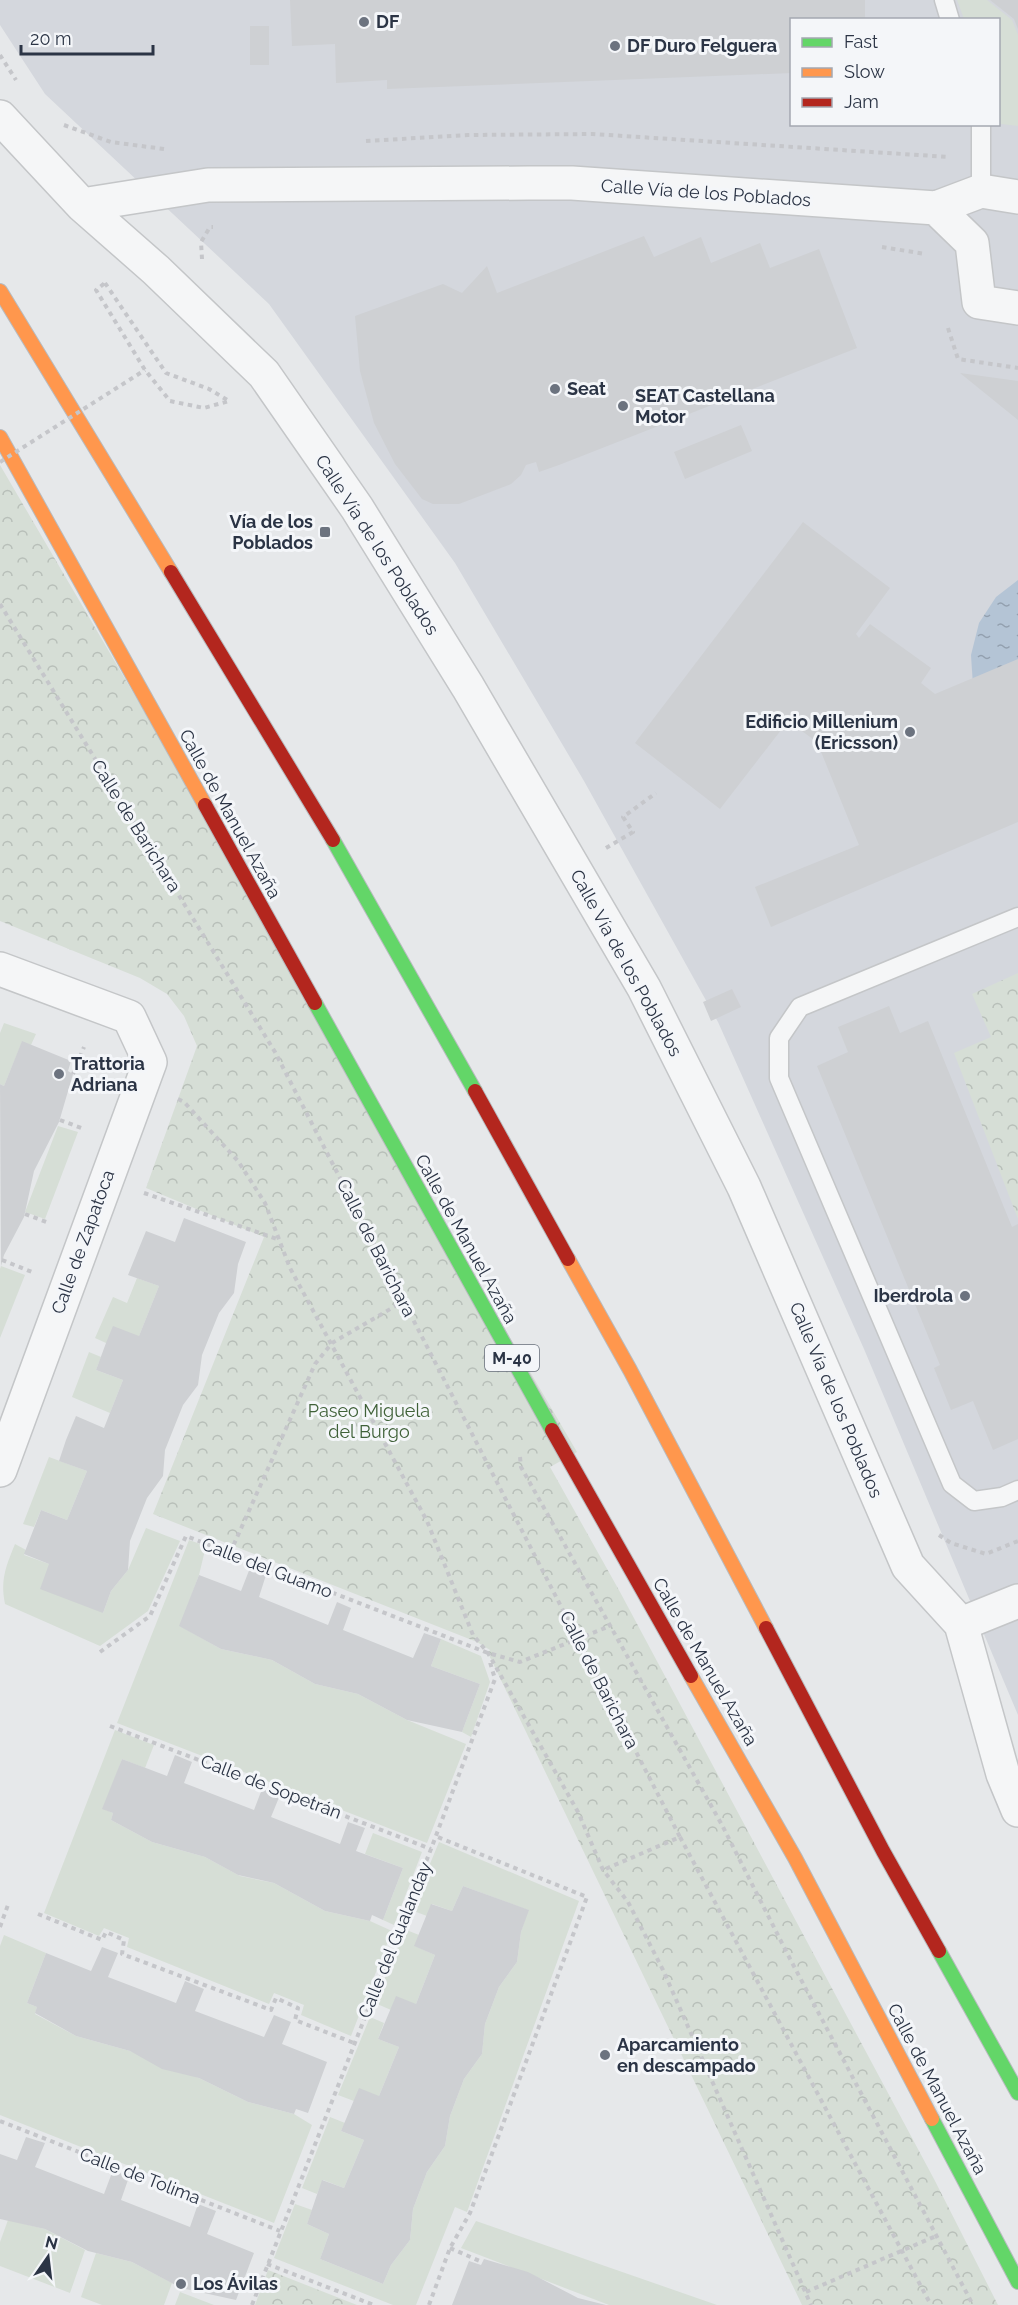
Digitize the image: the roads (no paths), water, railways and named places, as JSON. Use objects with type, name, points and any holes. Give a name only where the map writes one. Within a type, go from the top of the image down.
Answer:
[{"type":"highway","points":[[0,291],[355,877],[630,1370],[883,1851],[1018,2093]]},
{"type":"highway","name":"Calle de Manuel Azaña","points":[[0,436],[552,1431],[795,1858],[1018,2282]]},
{"type":"street","name":"Calle Vía de los Poblados","points":[[0,117],[82,205],[156,270],[264,374],[357,508],[468,687],[644,988],[739,1177],[908,1566],[961,1624],[1003,1774],[1018,1810]]},
{"type":"street","name":"Calle Vía de los Poblados","points":[[82,205],[208,185],[572,183],[936,208],[981,191],[1018,197]]},
{"type":"street","points":[[936,208],[972,243],[979,302],[1018,308]]},
{"type":"street","name":"Calle de Zapatoca","points":[[0,969],[129,1017],[150,1062],[0,1470]]},
{"type":"street","points":[[961,1624],[1018,1601]]},
{"type":"lane","points":[[944,0],[949,18]]},
{"type":"lane","points":[[981,126],[981,191]]},
{"type":"lane","points":[[1018,917],[800,1007],[779,1038],[779,1078],[952,1484],[974,1501],[1002,1497],[1018,1490]]},
{"type":"water","points":[[1018,580],[1018,745],[973,686],[971,655],[979,623],[996,597]]},
{"type":"place","name":"DF","points":[[364,22]]},
{"type":"place","name":"DF Duro Felguera","points":[[615,46]]},
{"type":"place","name":"Seat","points":[[555,389]]},
{"type":"place","name":"SEAT Castellana Motor","points":[[623,406]]},
{"type":"place","name":"Vía de los Poblados","points":[[325,532]]},
{"type":"place","name":"Edificio Millenium (Ericsson)","points":[[910,732]]},
{"type":"place","name":"Trattoria Adriana","points":[[59,1074]]},
{"type":"place","name":"Iberdrola","points":[[965,1296]]},
{"type":"place","name":"Aparcamiento en descampado","points":[[605,2055]]},
{"type":"place","name":"Los Ávilas","points":[[181,2284]]},
{"type":"park label","name":"Paseo Miguela del Burgo","points":[[369,1421]]}]
